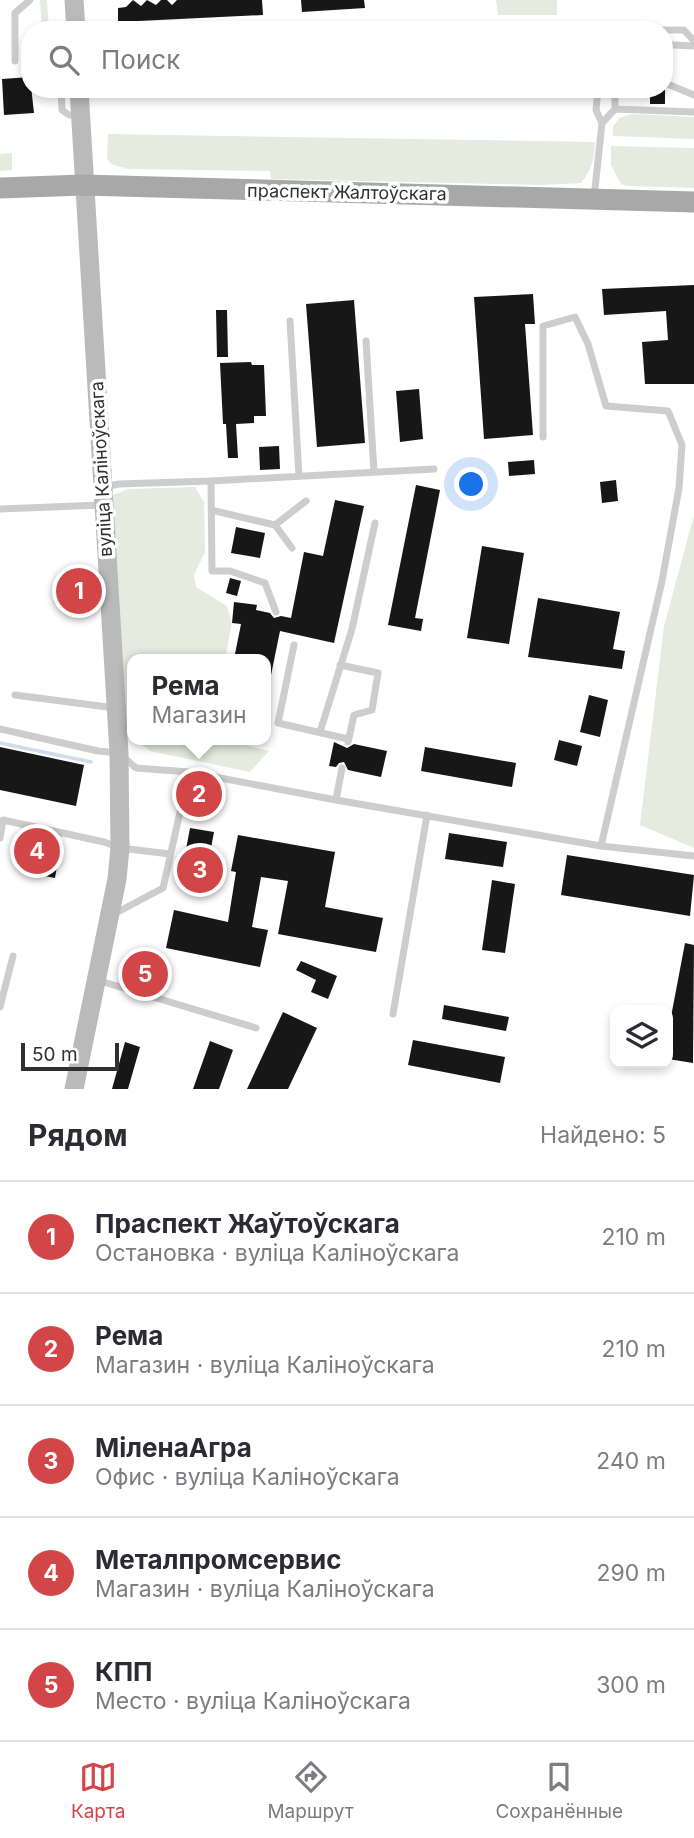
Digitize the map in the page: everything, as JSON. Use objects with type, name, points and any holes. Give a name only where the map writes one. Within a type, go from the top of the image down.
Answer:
[{"type":"main road","name":"праспект Жалтоўскага","points":[[0,188],[83,185],[694,202]]},
{"type":"street","points":[[73,21],[74,0]]},
{"type":"street","name":"вуліца Каліноўскага","points":[[74,1089],[110,916],[120,848],[119,753],[79,98]]},
{"type":"lane","points":[[15,61],[15,13],[30,0]]},
{"type":"lane","points":[[673,30],[694,33]]},
{"type":"lane","points":[[684,30],[694,41]]},
{"type":"lane","points":[[673,45],[694,46]]},
{"type":"lane","points":[[673,86],[694,95]]},
{"type":"lane","points":[[61,98],[62,110],[69,115],[80,115]]},
{"type":"lane","points":[[594,198],[602,123],[596,110],[597,98]]},
{"type":"lane","points":[[602,123],[615,109],[615,98]]},
{"type":"lane","points":[[615,109],[694,112]]},
{"type":"lane","points":[[543,437],[544,326],[575,317],[588,344],[606,406],[668,411],[682,445],[679,488],[662,581],[601,846]]},
{"type":"lane","points":[[290,321],[299,477]]},
{"type":"lane","points":[[366,341],[374,472]]},
{"type":"lane","points":[[0,509],[102,496],[119,484],[434,469]]},
{"type":"lane","points":[[211,481],[212,572],[230,571],[265,583],[276,612]]},
{"type":"lane","points":[[275,525],[306,501]]},
{"type":"lane","points":[[211,510],[275,525],[292,548]]},
{"type":"lane","points":[[320,732],[352,629],[375,523]]},
{"type":"lane","points":[[294,645],[278,723],[348,741],[354,715],[372,710],[378,673],[340,665]]},
{"type":"lane","points":[[15,695],[116,708]]},
{"type":"lane","points":[[0,729],[98,751],[119,753],[136,768],[189,772],[601,846],[694,856]]},
{"type":"lane","points":[[336,800],[342,768]]},
{"type":"lane","points":[[110,916],[163,888],[189,772]]},
{"type":"lane","points":[[393,1014],[428,815]]},
{"type":"lane","points":[[0,838],[3,820],[104,842],[120,848],[170,854]]},
{"type":"lane","points":[[0,1007],[13,956]]},
{"type":"lane","points":[[97,980],[256,1028]]},
{"type":"shaded area","points":[[40,0],[47,0],[48,21],[41,21]]},
{"type":"shaded area","points":[[496,0],[557,0],[557,15],[498,15]]},
{"type":"shaded area","points":[[631,114],[694,117],[694,139],[613,136],[613,126],[620,118]]},
{"type":"shaded area","points":[[108,134],[595,142],[592,164],[581,183],[542,185],[271,179],[270,171],[128,169],[111,164],[107,158]]},
{"type":"shaded area","points":[[611,146],[694,148],[694,188],[621,184],[611,165]]},
{"type":"shaded area","points":[[12,153],[12,170],[0,171],[0,154]]},
{"type":"shaded area","points":[[195,487],[204,502],[205,552],[194,575],[196,587],[227,606],[232,623],[226,654],[127,654],[127,731],[109,504],[113,495],[128,489]]},
{"type":"shaded area","points":[[694,515],[694,848],[640,825],[664,626]]},
{"type":"shaded area","points":[[142,745],[246,745],[269,751],[250,772],[150,751]]},
{"type":"building","points":[[133,0],[141,6],[147,0],[156,5],[161,0],[167,0],[172,5],[177,0],[262,0],[263,15],[118,21],[118,8],[126,7]]},
{"type":"building","points":[[301,0],[364,0],[365,8],[302,12]]},
{"type":"building","points":[[21,78],[21,98],[32,98],[34,113],[4,115],[2,79]]},
{"type":"building","points":[[650,98],[665,98],[665,104],[650,104]]},
{"type":"building","points":[[694,285],[694,384],[645,384],[642,342],[668,340],[666,311],[604,315],[602,289]]},
{"type":"building","points":[[533,294],[535,324],[525,324],[533,435],[484,439],[474,297]]},
{"type":"building","points":[[354,300],[365,443],[317,447],[306,304]]},
{"type":"building","points":[[216,310],[227,310],[228,357],[217,357]]},
{"type":"building","points":[[251,362],[252,365],[264,365],[266,416],[254,416],[254,423],[236,424],[238,458],[228,458],[226,424],[223,424],[220,363]]},
{"type":"building","points":[[419,389],[423,439],[400,442],[396,391]]},
{"type":"building","points":[[279,446],[280,469],[260,470],[259,447]]},
{"type":"building","points":[[534,460],[535,474],[509,476],[508,462]]},
{"type":"building","points":[[616,480],[618,501],[602,503],[600,482]]},
{"type":"building","points":[[416,485],[440,490],[415,618],[423,619],[421,631],[388,625]]},
{"type":"building","points":[[335,500],[364,506],[334,643],[280,631],[271,675],[271,654],[235,654],[241,624],[232,623],[234,602],[257,605],[256,610],[270,613],[274,618],[291,618],[304,552],[323,556]]},
{"type":"building","points":[[236,527],[265,533],[260,558],[231,553]]},
{"type":"building","points":[[482,546],[524,553],[509,644],[467,638]]},
{"type":"building","points":[[230,578],[241,581],[237,596],[226,593]]},
{"type":"building","points":[[538,598],[620,612],[613,649],[625,651],[622,669],[528,657]]},
{"type":"building","points":[[589,695],[608,700],[600,737],[580,732]]},
{"type":"building","points":[[559,740],[582,746],[577,766],[554,760]]},
{"type":"building","points":[[334,742],[347,748],[354,744],[387,751],[381,777],[348,770],[344,762],[336,767],[329,766]]},
{"type":"building","points":[[0,747],[84,765],[76,806],[0,790]]},
{"type":"building","points":[[425,747],[516,763],[512,787],[421,771]]},
{"type":"building","points":[[190,828],[214,832],[203,891],[179,887]]},
{"type":"building","points":[[449,833],[507,842],[503,867],[445,859]]},
{"type":"building","points":[[238,835],[335,852],[325,907],[383,918],[376,952],[278,934],[288,881],[261,877],[252,927],[268,930],[260,967],[166,948],[174,910],[228,922],[236,872],[231,871]]},
{"type":"building","points":[[30,842],[60,848],[55,878],[24,872]]},
{"type":"building","points":[[567,855],[694,875],[690,916],[561,895]]},
{"type":"building","points":[[492,880],[515,884],[505,953],[482,950]]},
{"type":"building","points":[[685,943],[694,945],[693,1063],[673,1060],[673,1006]]},
{"type":"building","points":[[301,961],[337,976],[328,999],[311,992],[316,980],[296,970]]},
{"type":"building","points":[[143,962],[153,965],[146,985],[137,982]]},
{"type":"building","points":[[444,1005],[509,1017],[506,1031],[442,1019]]},
{"type":"building","points":[[283,1012],[317,1028],[288,1089],[247,1089]]},
{"type":"building","points":[[413,1040],[505,1057],[500,1083],[408,1065]]},
{"type":"building","points":[[210,1041],[233,1050],[219,1089],[193,1089]]},
{"type":"building","points":[[125,1042],[140,1047],[128,1089],[112,1089]]},
{"type":"waterway","points":[[0,743],[91,762]]},
{"type":"place","name":"Праспект Жаўтоўскага","points":[[79,591]]},
{"type":"place","name":"Рема","points":[[199,794]]},
{"type":"place","name":"Металпромсервис","points":[[37,851]]},
{"type":"place","name":"МіленаАгра","points":[[200,870]]},
{"type":"place","name":"КПП","points":[[145,974]]}]
